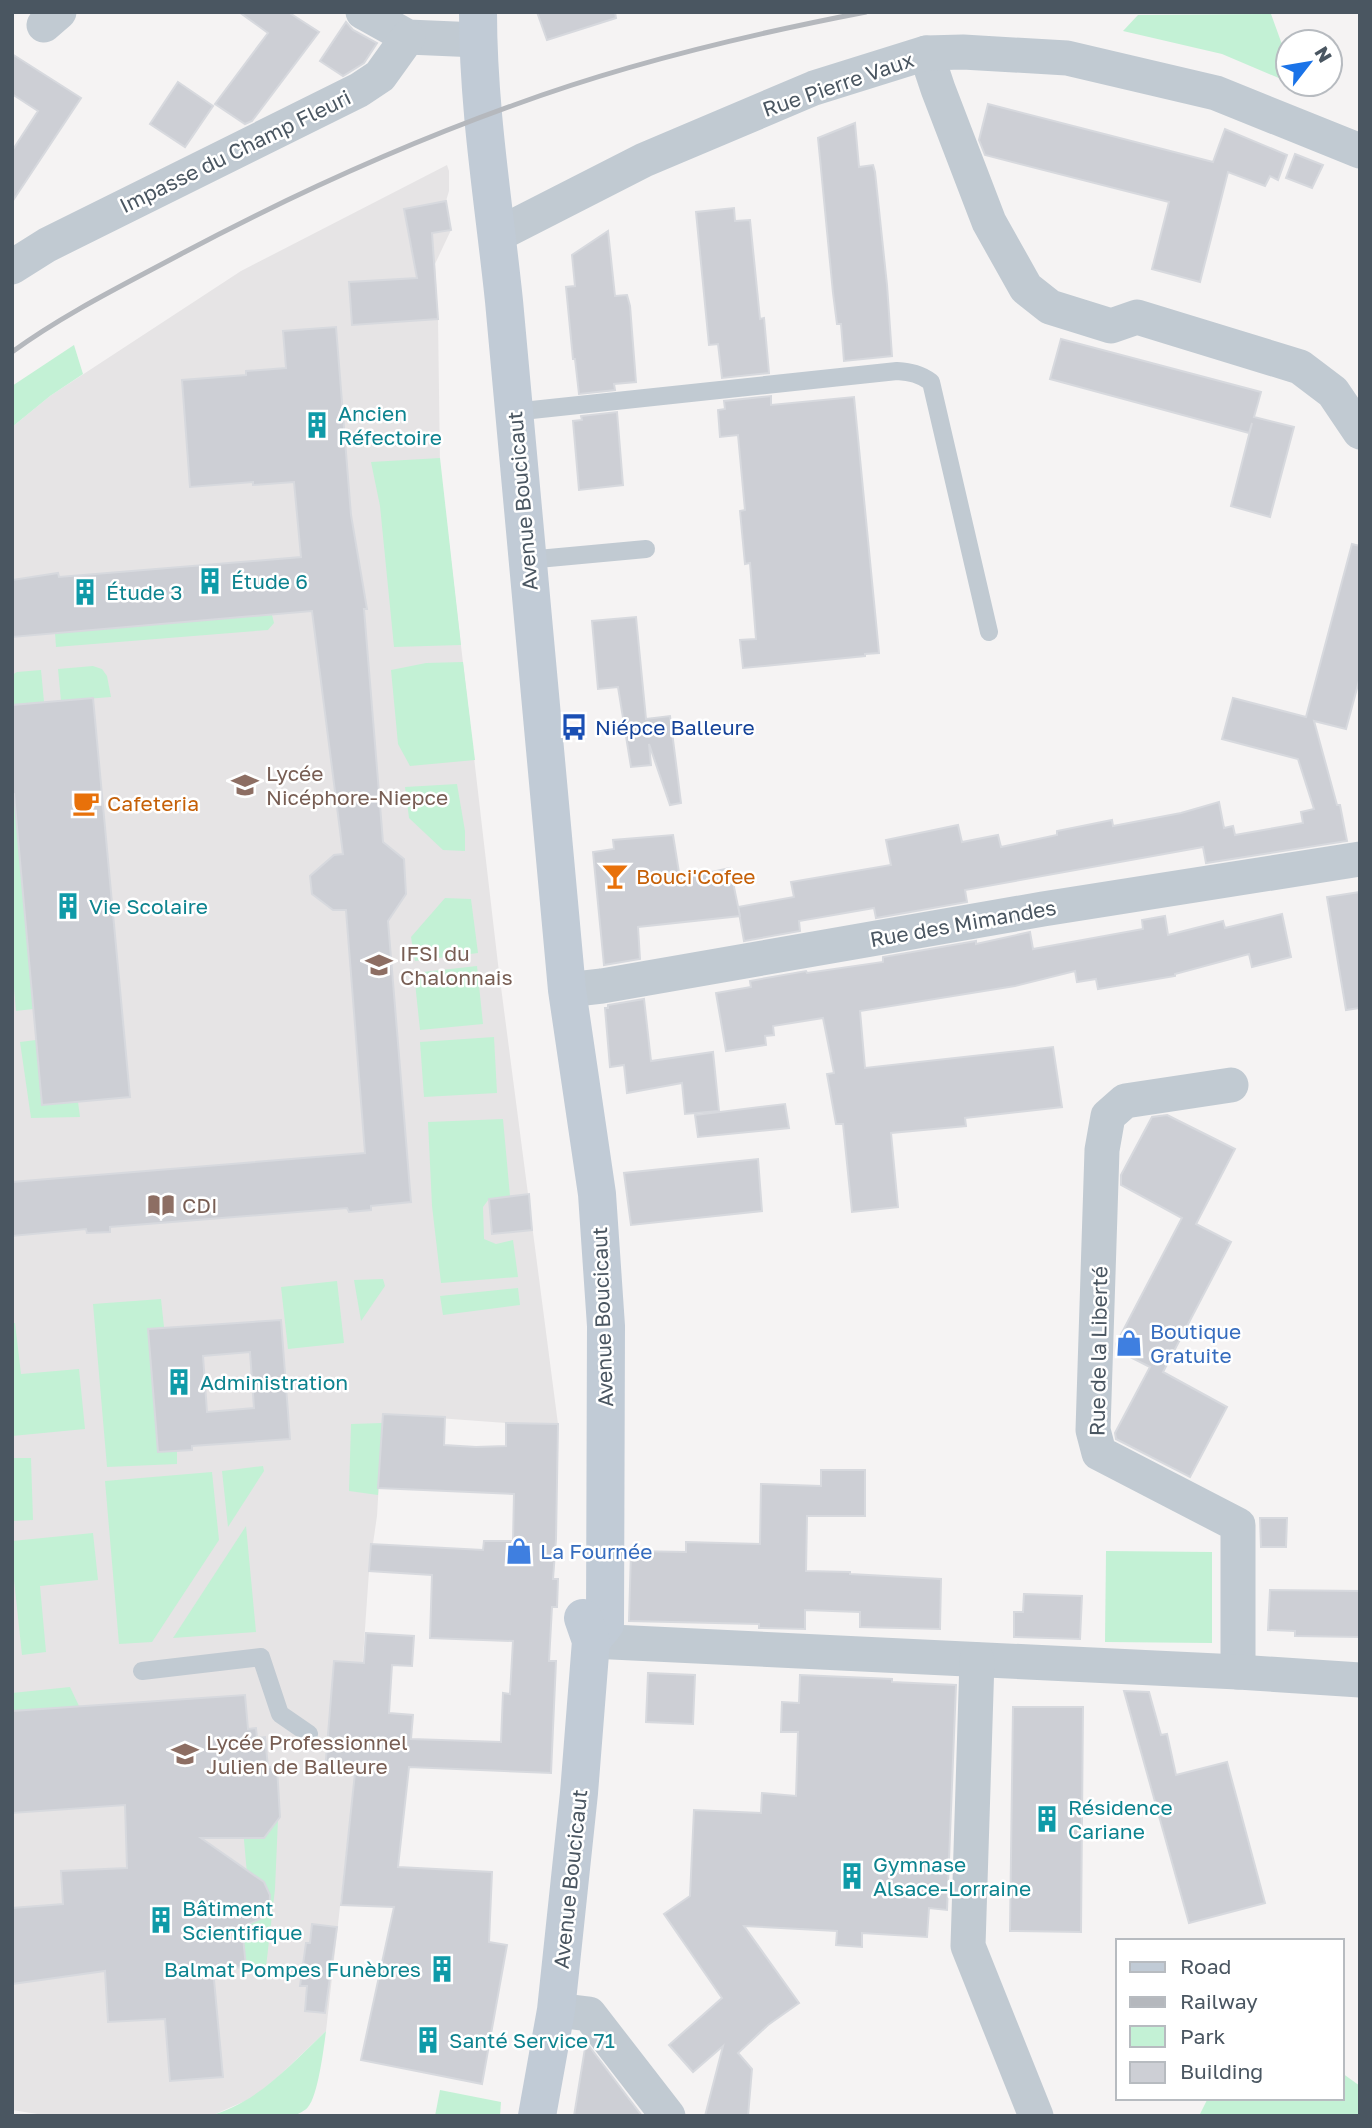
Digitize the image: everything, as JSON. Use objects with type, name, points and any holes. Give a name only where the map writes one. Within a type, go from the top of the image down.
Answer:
[{"type":"main road","name":"Avenue Boucicaut","points":[[478,26],[491,192],[567,990],[597,1194],[606,1312],[605,1624],[590,1641],[579,1793],[556,2010],[537,2116]]},
{"type":"street","points":[[363,12],[408,37],[478,26]]},
{"type":"street","name":"Impasse du Champ Fleuri","points":[[12,267],[47,245],[359,90],[380,76],[408,37]]},
{"type":"street","name":"Rue Pierre Vaux","points":[[496,234],[644,160],[814,88],[926,53],[963,52],[1067,58],[1216,93],[1360,151]]},
{"type":"street","points":[[926,53],[937,89],[989,222],[1026,288],[1050,307],[1111,326],[1137,317],[1300,366],[1333,392],[1360,432]]},
{"type":"street","name":"Rue des Mimandes","points":[[567,990],[616,984],[1043,909],[1360,859]]},
{"type":"street","name":"Rue de la Liberté","points":[[1231,1085],[1125,1101],[1108,1116],[1102,1150],[1093,1430],[1099,1453],[1238,1525],[1238,1672]]},
{"type":"street","points":[[590,1641],[1360,1680]]},
{"type":"street","points":[[977,1660],[968,1946],[1036,2116]]},
{"type":"street","points":[[556,2010],[589,2014],[668,2116]]},
{"type":"lane","points":[[513,412],[897,371],[922,375],[931,382],[989,632]]},
{"type":"lane","points":[[527,560],[646,549]]},
{"type":"lane","points":[[142,1671],[261,1657],[280,1714],[309,1734]]},
{"type":"shaded area","name":"Lycée Nicéphore-Niepce","points":[[447,165],[449,191],[446,201],[451,230],[435,264],[440,465],[498,964],[558,1424],[383,1414],[355,1773],[326,2031],[252,2098],[213,2115],[50,2116],[12,2110],[12,427],[50,396],[241,271]]},
{"type":"green space","points":[[1271,14],[1276,28],[1274,76],[1222,54],[1123,31],[1138,15]]},
{"type":"green space","points":[[74,345],[83,374],[50,396],[12,427],[12,386]]},
{"type":"green space","points":[[440,458],[461,645],[394,647],[380,506],[371,462]]},
{"type":"green space","points":[[272,615],[274,623],[268,630],[56,647],[55,633]]},
{"type":"green space","points":[[463,662],[475,760],[410,766],[398,744],[391,670],[426,663]]},
{"type":"green space","points":[[93,666],[102,669],[107,676],[111,697],[61,701],[58,669]]},
{"type":"green space","points":[[41,670],[44,702],[12,705],[12,675],[17,672]]},
{"type":"green space","points":[[457,784],[465,831],[465,851],[443,850],[409,818],[405,787]]},
{"type":"green space","points":[[12,794],[33,1009],[16,1011],[12,965]]},
{"type":"green space","points":[[445,898],[471,899],[478,953],[415,961],[411,937]]},
{"type":"green space","points":[[477,966],[483,1024],[420,1030],[414,973]]},
{"type":"green space","points":[[494,1037],[497,1093],[424,1097],[420,1042]]},
{"type":"green space","points":[[36,1040],[42,1105],[78,1102],[80,1117],[31,1118],[20,1042]]},
{"type":"green space","points":[[503,1119],[510,1196],[489,1199],[483,1207],[484,1239],[496,1244],[513,1240],[518,1277],[441,1283],[432,1206],[428,1122]]},
{"type":"green space","points":[[383,1279],[385,1286],[361,1321],[354,1280]]},
{"type":"green space","points":[[337,1281],[344,1343],[288,1349],[281,1287]]},
{"type":"green space","points":[[518,1288],[520,1305],[443,1315],[440,1296]]},
{"type":"green space","points":[[161,1299],[164,1327],[148,1329],[158,1451],[177,1450],[177,1464],[107,1467],[93,1304]]},
{"type":"green space","points":[[12,1323],[15,1323],[21,1374],[79,1369],[85,1429],[12,1436]]},
{"type":"green space","points":[[382,1423],[378,1495],[349,1491],[351,1424]]},
{"type":"green space","points":[[12,1458],[31,1458],[33,1520],[12,1521]]},
{"type":"green space","points":[[263,1466],[264,1471],[228,1527],[222,1471]]},
{"type":"green space","points":[[212,1472],[219,1540],[152,1642],[119,1644],[105,1481]]},
{"type":"green space","points":[[246,1526],[256,1632],[173,1638]]},
{"type":"green space","points":[[93,1533],[98,1580],[40,1586],[46,1652],[22,1655],[12,1541]]},
{"type":"green space","points":[[1106,1551],[1212,1552],[1212,1643],[1105,1642]]},
{"type":"green space","points":[[70,1687],[79,1706],[12,1711],[12,1693]]},
{"type":"green space","points":[[242,1818],[278,1819],[275,1889],[266,1967],[246,1967],[242,1925],[266,1914],[268,1894],[261,1879],[247,1874]]},
{"type":"green space","points":[[326,2031],[318,2082],[312,2101],[305,2110],[294,2116],[208,2116],[258,2093]]},
{"type":"green space","points":[[1344,2074],[1360,2086],[1360,2116],[1199,2116],[1207,2100],[1344,2100]]},
{"type":"green space","points":[[440,2090],[501,2102],[500,2116],[435,2116]]},
{"type":"building","points":[[239,12],[288,12],[319,32],[252,121],[245,124],[215,104],[268,33]]},
{"type":"building","points":[[537,12],[615,12],[616,18],[547,40]]},
{"type":"building","points":[[346,22],[353,30],[377,43],[364,63],[343,76],[320,61]]},
{"type":"building","points":[[12,54],[81,98],[12,202],[12,151],[38,111],[12,94]]},
{"type":"building","points":[[178,82],[213,106],[185,147],[150,124]]},
{"type":"building","points":[[988,104],[1213,162],[1225,129],[1287,155],[1278,180],[1270,176],[1265,186],[1228,172],[1200,282],[1152,269],[1169,202],[985,155],[979,140]]},
{"type":"building","points":[[855,123],[859,167],[873,165],[875,172],[892,356],[844,361],[841,324],[837,324],[833,293],[818,138]]},
{"type":"building","points":[[1295,154],[1323,165],[1312,188],[1286,178]]},
{"type":"building","points":[[446,201],[451,230],[432,233],[438,319],[352,325],[349,282],[417,278],[404,209]]},
{"type":"building","points":[[734,208],[735,221],[750,220],[760,319],[764,318],[769,373],[722,378],[718,344],[709,345],[696,212]]},
{"type":"building","points":[[608,231],[615,296],[627,295],[630,306],[636,382],[614,384],[615,390],[579,394],[566,287],[575,286],[572,255]]},
{"type":"building","points":[[336,327],[351,515],[367,609],[364,609],[383,842],[404,859],[406,894],[388,921],[411,1202],[371,1206],[371,1210],[349,1212],[347,1208],[110,1227],[110,1232],[87,1233],[86,1229],[12,1236],[12,1182],[365,1153],[346,910],[333,910],[312,894],[310,876],[334,855],[343,854],[312,611],[12,637],[12,580],[58,573],[59,577],[301,557],[294,482],[190,487],[182,380],[246,375],[246,371],[286,368],[283,331]]},
{"type":"building","points":[[1061,339],[1261,392],[1254,417],[1294,427],[1270,517],[1231,506],[1252,423],[1249,433],[1050,379]]},
{"type":"building","points":[[771,396],[771,405],[854,397],[879,653],[743,668],[740,640],[756,639],[750,563],[745,564],[740,511],[745,510],[738,435],[720,437],[718,410],[725,409],[724,401]]},
{"type":"building","points":[[617,412],[623,485],[579,490],[573,421],[582,420],[581,416]]},
{"type":"building","points":[[1352,544],[1360,546],[1360,677],[1346,729],[1314,721],[1337,805],[1340,805],[1347,841],[1206,863],[1203,847],[965,890],[967,902],[876,918],[874,908],[799,921],[800,931],[744,941],[738,907],[794,897],[791,882],[891,865],[886,840],[958,825],[962,842],[998,835],[1001,847],[1057,835],[1057,831],[1112,820],[1113,826],[1181,813],[1219,802],[1224,828],[1233,826],[1235,835],[1303,823],[1301,812],[1314,809],[1298,759],[1222,739],[1233,698],[1306,717]]},
{"type":"building","points":[[636,617],[646,719],[670,716],[681,803],[670,805],[649,744],[651,765],[631,767],[618,687],[598,689],[592,621]]},
{"type":"building","name":"Vie Scolaire","points":[[93,698],[130,1097],[42,1105],[12,794],[12,705]]},
{"type":"building","points":[[673,835],[680,879],[730,868],[740,916],[638,927],[640,959],[604,965],[593,852],[614,849],[613,840]]},
{"type":"building","points":[[1360,892],[1360,1008],[1346,1010],[1327,897]]},
{"type":"building","points":[[1282,914],[1291,957],[1252,967],[1249,954],[1175,976],[1098,989],[1096,979],[1077,982],[1075,971],[1015,986],[860,1011],[865,1068],[1053,1047],[1062,1107],[965,1118],[966,1126],[891,1133],[898,1207],[852,1212],[843,1124],[836,1124],[827,1074],[834,1073],[823,1018],[773,1026],[774,1035],[765,1036],[766,1045],[726,1051],[716,993],[751,987],[750,981],[883,962],[883,957],[976,941],[976,944],[1030,932],[1033,949],[1143,929],[1142,920],[1165,916],[1168,935],[1223,921],[1225,928]]},
{"type":"building","points":[[644,999],[651,1061],[713,1052],[719,1111],[685,1114],[682,1083],[627,1093],[624,1065],[610,1067],[605,1008],[608,1008],[608,1005]]},
{"type":"building","points":[[785,1104],[789,1128],[698,1137],[695,1115]]},
{"type":"building","points":[[1167,1115],[1235,1149],[1196,1224],[1231,1242],[1163,1372],[1227,1407],[1190,1477],[1116,1439],[1115,1433],[1150,1367],[1116,1350],[1116,1344],[1182,1218],[1121,1185],[1121,1175],[1152,1117]]},
{"type":"building","points":[[758,1159],[762,1211],[631,1225],[624,1173]]},
{"type":"building","points":[[529,1194],[532,1230],[492,1234],[489,1199]]},
{"type":"building","name":"Administration","points":[[281,1320],[290,1439],[192,1446],[192,1450],[158,1452],[148,1329]],"holes":[[[250,1352],[254,1408],[207,1412],[203,1356]]]},
{"type":"building","points":[[383,1414],[445,1417],[444,1445],[476,1447],[506,1446],[506,1423],[558,1424],[553,1579],[558,1579],[557,1607],[552,1607],[549,1661],[556,1661],[551,1773],[409,1767],[398,1867],[492,1872],[489,1942],[507,1945],[482,2084],[361,2060],[394,1907],[341,1905],[355,1773],[325,1771],[334,1661],[364,1663],[366,1633],[414,1636],[412,1666],[392,1665],[389,1713],[413,1715],[411,1739],[501,1742],[503,1693],[510,1694],[513,1641],[430,1638],[432,1575],[369,1571],[371,1544],[483,1550],[484,1541],[513,1541],[514,1494],[378,1488]]},
{"type":"building","points":[[821,1470],[865,1470],[865,1516],[807,1516],[806,1571],[941,1579],[940,1629],[860,1627],[860,1612],[805,1610],[805,1629],[759,1628],[759,1624],[629,1621],[631,1551],[686,1552],[686,1542],[760,1544],[761,1484],[821,1486]]},
{"type":"building","points":[[1260,1518],[1287,1518],[1286,1547],[1261,1547]]},
{"type":"building","points":[[1270,1590],[1360,1591],[1360,1637],[1295,1636],[1295,1631],[1268,1630]]},
{"type":"building","points":[[1024,1594],[1082,1596],[1080,1639],[1014,1637],[1014,1612],[1023,1612]]},
{"type":"building","points":[[648,1673],[695,1675],[693,1724],[646,1722]]},
{"type":"building","points":[[800,1675],[956,1685],[947,1910],[929,1908],[927,1937],[862,1933],[862,1947],[836,1945],[837,1931],[744,1926],[799,2003],[768,2025],[738,2053],[752,2069],[748,2116],[705,2116],[723,2046],[693,2072],[669,2045],[722,1998],[664,1914],[690,1896],[694,1810],[761,1813],[762,1793],[796,1796],[798,1732],[781,1732],[782,1702],[799,1703]]},
{"type":"building","points":[[1124,1691],[1149,1692],[1161,1735],[1167,1734],[1176,1775],[1227,1762],[1265,1903],[1189,1923]]},
{"type":"building","points":[[245,1695],[248,1729],[256,1728],[257,1738],[265,1737],[268,1767],[277,1767],[280,1817],[264,1838],[201,1838],[264,1882],[270,1895],[269,1912],[242,1927],[246,1967],[213,1969],[223,2077],[170,2081],[165,2019],[108,2022],[105,1971],[12,1984],[12,1908],[63,1904],[61,1871],[127,1868],[125,1805],[12,1813],[12,1711]]},
{"type":"building","name":"Résidence Cariane","points":[[1013,1707],[1083,1707],[1081,1932],[1010,1931]]},
{"type":"building","points":[[312,1924],[337,1927],[325,2013],[305,2011],[307,1986],[300,1986],[306,1943],[310,1943]]},
{"type":"building","points":[[586,2042],[642,2116],[574,2116]]},
{"type":"railway","points":[[12,352],[95,300],[221,233],[345,174],[471,121],[644,63],[732,40],[866,12]]},
{"type":"place","name":"Ancien Réfectoire","points":[[317,425]]},
{"type":"place","name":"Étude 6","points":[[210,581]]},
{"type":"place","name":"Étude 3","points":[[85,592]]},
{"type":"place","name":"Niépce Balleure","points":[[574,727]]},
{"type":"place","name":"Lycée Nicéphore-Niepce","points":[[245,785]]},
{"type":"place","name":"Cafeteria","points":[[86,803]]},
{"type":"place","name":"Bouci'Cofee","points":[[615,876]]},
{"type":"place","name":"Vie Scolaire","points":[[68,906]]},
{"type":"place","name":"IFSI du Chalonnais","points":[[379,965]]},
{"type":"place","name":"CDI","points":[[161,1205]]},
{"type":"place","name":"Boutique Gratuite","points":[[1129,1343]]},
{"type":"place","name":"Administration","points":[[179,1382]]},
{"type":"place","name":"La Fournée","points":[[519,1551]]},
{"type":"place","name":"Lycée Professionnel Julien de Balleure","points":[[185,1754]]},
{"type":"place","name":"Résidence Cariane","points":[[1047,1819]]},
{"type":"place","name":"Gymnase Alsace-Lorraine","points":[[852,1876]]},
{"type":"place","name":"Bâtiment Scientifique","points":[[161,1920]]},
{"type":"place","name":"Balmat Pompes Funèbres","points":[[442,1969]]},
{"type":"place","name":"Santé Service 71","points":[[428,2040]]}]
